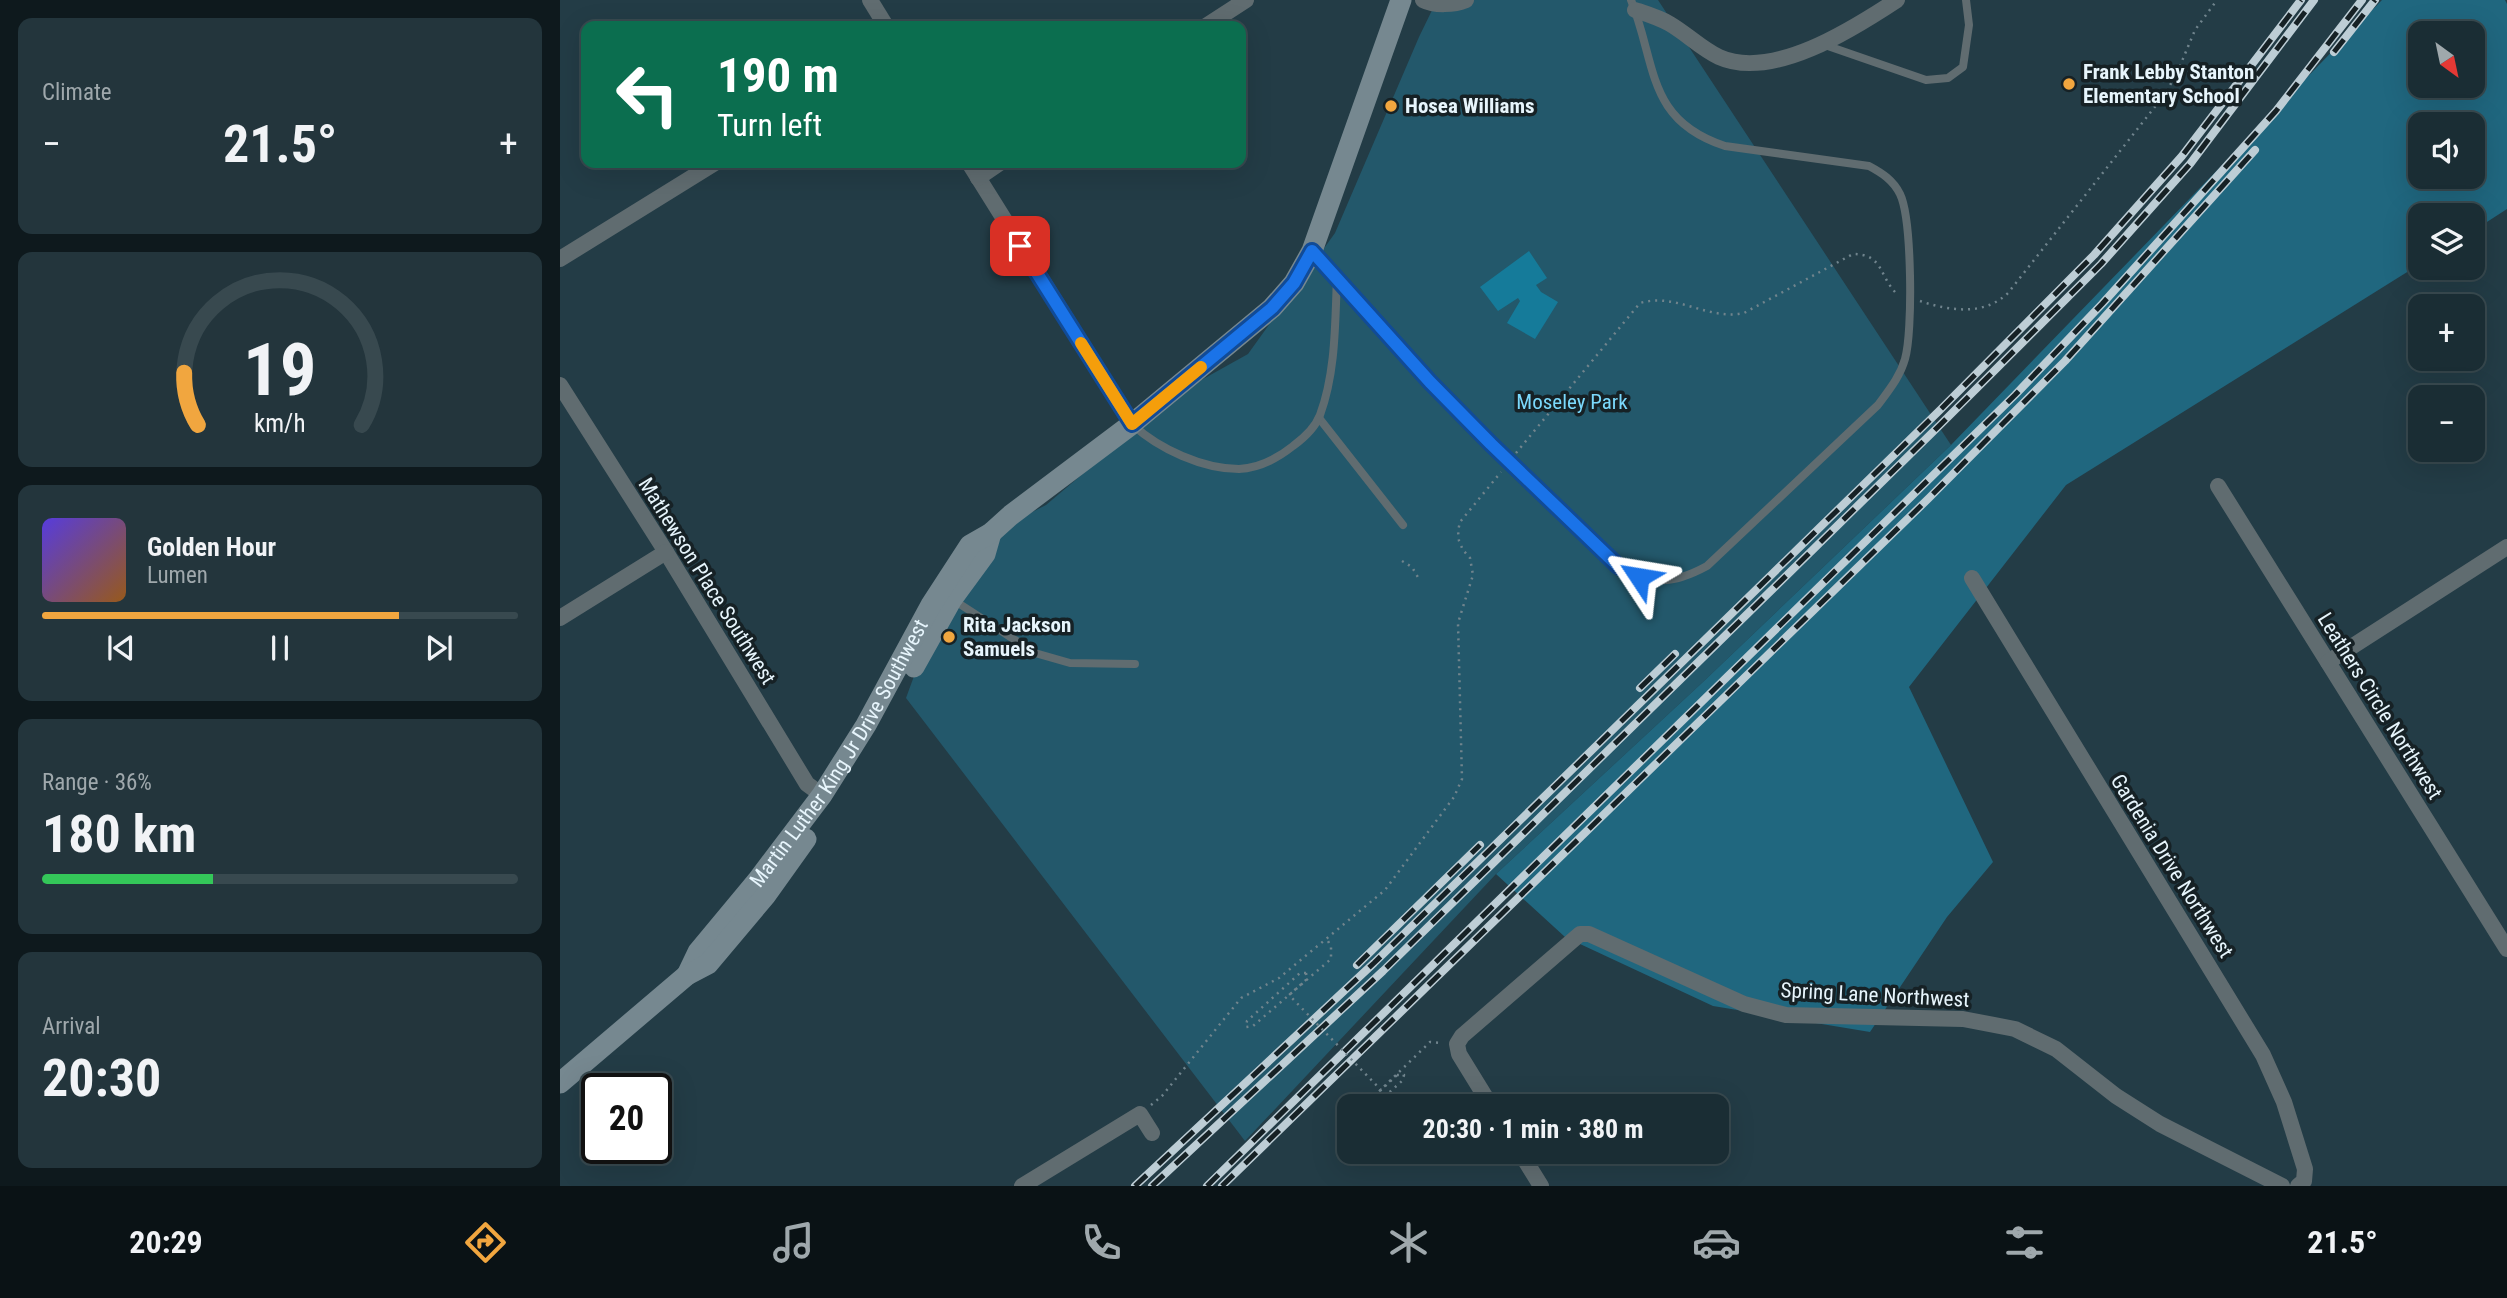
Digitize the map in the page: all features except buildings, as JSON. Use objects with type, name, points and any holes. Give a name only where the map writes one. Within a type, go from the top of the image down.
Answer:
[{"type":"main road","name":"Martin Luther King Jr Drive Southwest","points":[[687,975],[698,952],[822,795],[866,725],[940,591],[970,545],[991,533],[1011,514],[1132,424],[1272,308],[1294,283],[1312,251],[1401,0]]},
{"type":"main road","name":"Martin Luther King Jr Drive Southwest","points":[[560,1083],[687,975],[708,964],[766,895],[842,790],[952,599],[985,554],[991,533]]},
{"type":"street","points":[[870,0],[883,21]]},
{"type":"street","points":[[1214,21],[1246,0]]},
{"type":"street","points":[[1423,0],[1429,3],[1458,3],[1465,0]]},
{"type":"street","points":[[1633,5],[1668,23],[1718,57],[1740,63],[1764,64],[1790,57],[1820,43],[1866,20],[1897,0]]},
{"type":"street","points":[[560,259],[707,168]]},
{"type":"street","points":[[972,168],[1132,424]]},
{"type":"street","points":[[978,178],[993,168]]},
{"type":"street","name":"Mathewson Place Southwest","points":[[560,385],[666,552],[807,784],[822,795]]},
{"type":"street","name":"Leathers Circle Northwest","points":[[2218,486],[2507,949]]},
{"type":"street","points":[[2328,662],[2507,547]]},
{"type":"street","points":[[560,618],[666,552]]},
{"type":"street","name":"Gardenia Drive Northwest","points":[[1972,578],[2263,1055],[2284,1102],[2305,1170],[2304,1181],[2298,1186]]},
{"type":"street","name":"Spring Lane Northwest","points":[[1457,1044],[1462,1036],[1580,934],[1589,934],[1744,1004],[1786,1015],[1964,1019],[2015,1029],[2056,1049],[2116,1096],[2160,1124],[2282,1186]]},
{"type":"street","points":[[1457,1044],[1459,1054],[1484,1094]]},
{"type":"street","points":[[1022,1186],[1140,1114],[1152,1133]]},
{"type":"street","points":[[1527,1164],[1541,1186]]},
{"type":"lane","points":[[1820,43],[1926,80],[1948,78],[1963,68],[1969,25],[1966,0]]},
{"type":"lane","points":[[1312,251],[1430,382],[1618,566],[1639,577],[1662,581],[1685,578],[1707,566],[1878,405],[1896,382],[1905,358],[1909,335],[1910,285],[1905,211],[1893,183],[1883,173],[1869,166],[1725,146],[1689,130],[1670,111],[1658,92],[1633,5]]},
{"type":"lane","points":[[1132,424],[1157,443],[1212,465],[1239,469],[1258,466],[1284,453],[1304,438],[1319,418],[1328,389],[1337,277]]},
{"type":"lane","points":[[1319,418],[1403,525]]},
{"type":"lane","points":[[952,599],[1035,653],[1070,663],[1135,664]]},
{"type":"path","points":[[1930,304],[1980,309],[1999,301],[2008,293],[2165,94],[2195,30],[2217,0]]},
{"type":"path","points":[[1521,447],[1640,303],[1664,299],[1717,315],[1744,313],[1853,254],[1866,254],[1879,264],[1888,284],[1896,293]]},
{"type":"path","points":[[1140,1114],[1162,1096],[1241,998],[1279,978],[1385,890],[1454,797],[1462,779],[1458,623],[1473,575],[1470,558],[1463,550],[1458,531],[1460,522],[1496,477]]},
{"type":"path","points":[[1402,561],[1412,568],[1419,579]]},
{"type":"path","points":[[1327,939],[1331,947],[1331,960],[1318,971],[1300,985],[1299,986],[1253,1026],[1246,1027],[1247,1021],[1300,973],[1307,973],[1307,979],[1300,985],[1289,995],[1381,1090],[1397,1075],[1404,1075],[1402,1081],[1387,1094]]},
{"type":"path","points":[[1377,1094],[1430,1042],[1457,1044]]},
{"type":"green space","name":"Moseley Park","points":[[1437,0],[1658,0],[1951,445],[1704,681],[1496,874],[1245,1141],[906,698],[961,548],[1046,505],[1178,393],[1248,354],[1335,233]]},
{"type":"shaded area","points":[[2382,0],[2505,0],[2507,209],[2485,223],[2485,203],[2408,203],[2408,271],[2066,485],[1909,687],[1993,862],[1947,917],[1870,1032],[1713,1006],[1565,937],[1496,874],[1704,681],[1951,445]]},
{"type":"shaded area","points":[[1529,251],[1547,278],[1536,285],[1541,292],[1558,302],[1535,339],[1507,323],[1520,301],[1518,298],[1498,311],[1480,287]]},
{"type":"railway","points":[[1135,1186],[1374,963],[1940,410],[2094,255],[2182,156],[2301,0]]},
{"type":"railway","points":[[1152,1186],[1383,971],[2101,264],[2190,164],[2314,0]]},
{"type":"railway","points":[[1207,1186],[2015,395],[2102,304],[2276,111],[2362,0]]},
{"type":"railway","points":[[2334,52],[2375,0]]},
{"type":"railway","points":[[1222,1186],[1929,498],[2065,361],[2255,150]]},
{"type":"railway","points":[[1640,688],[1675,654]]},
{"type":"railway","points":[[1357,965],[1480,845]]},
{"type":"slow traffic","points":[[1081,343],[1132,424],[1201,367]]},
{"type":"place","name":"Frank Lebby Stanton Elementary School","points":[[2069,84]]},
{"type":"place","name":"Hosea Williams","points":[[1391,106]]},
{"type":"place","name":"Rita Jackson Samuels","points":[[949,637]]},
{"type":"route","points":[[1020,246],[1132,424],[1272,308],[1294,283],[1312,251],[1430,382],[1491,444],[1618,566],[1639,577]]}]
